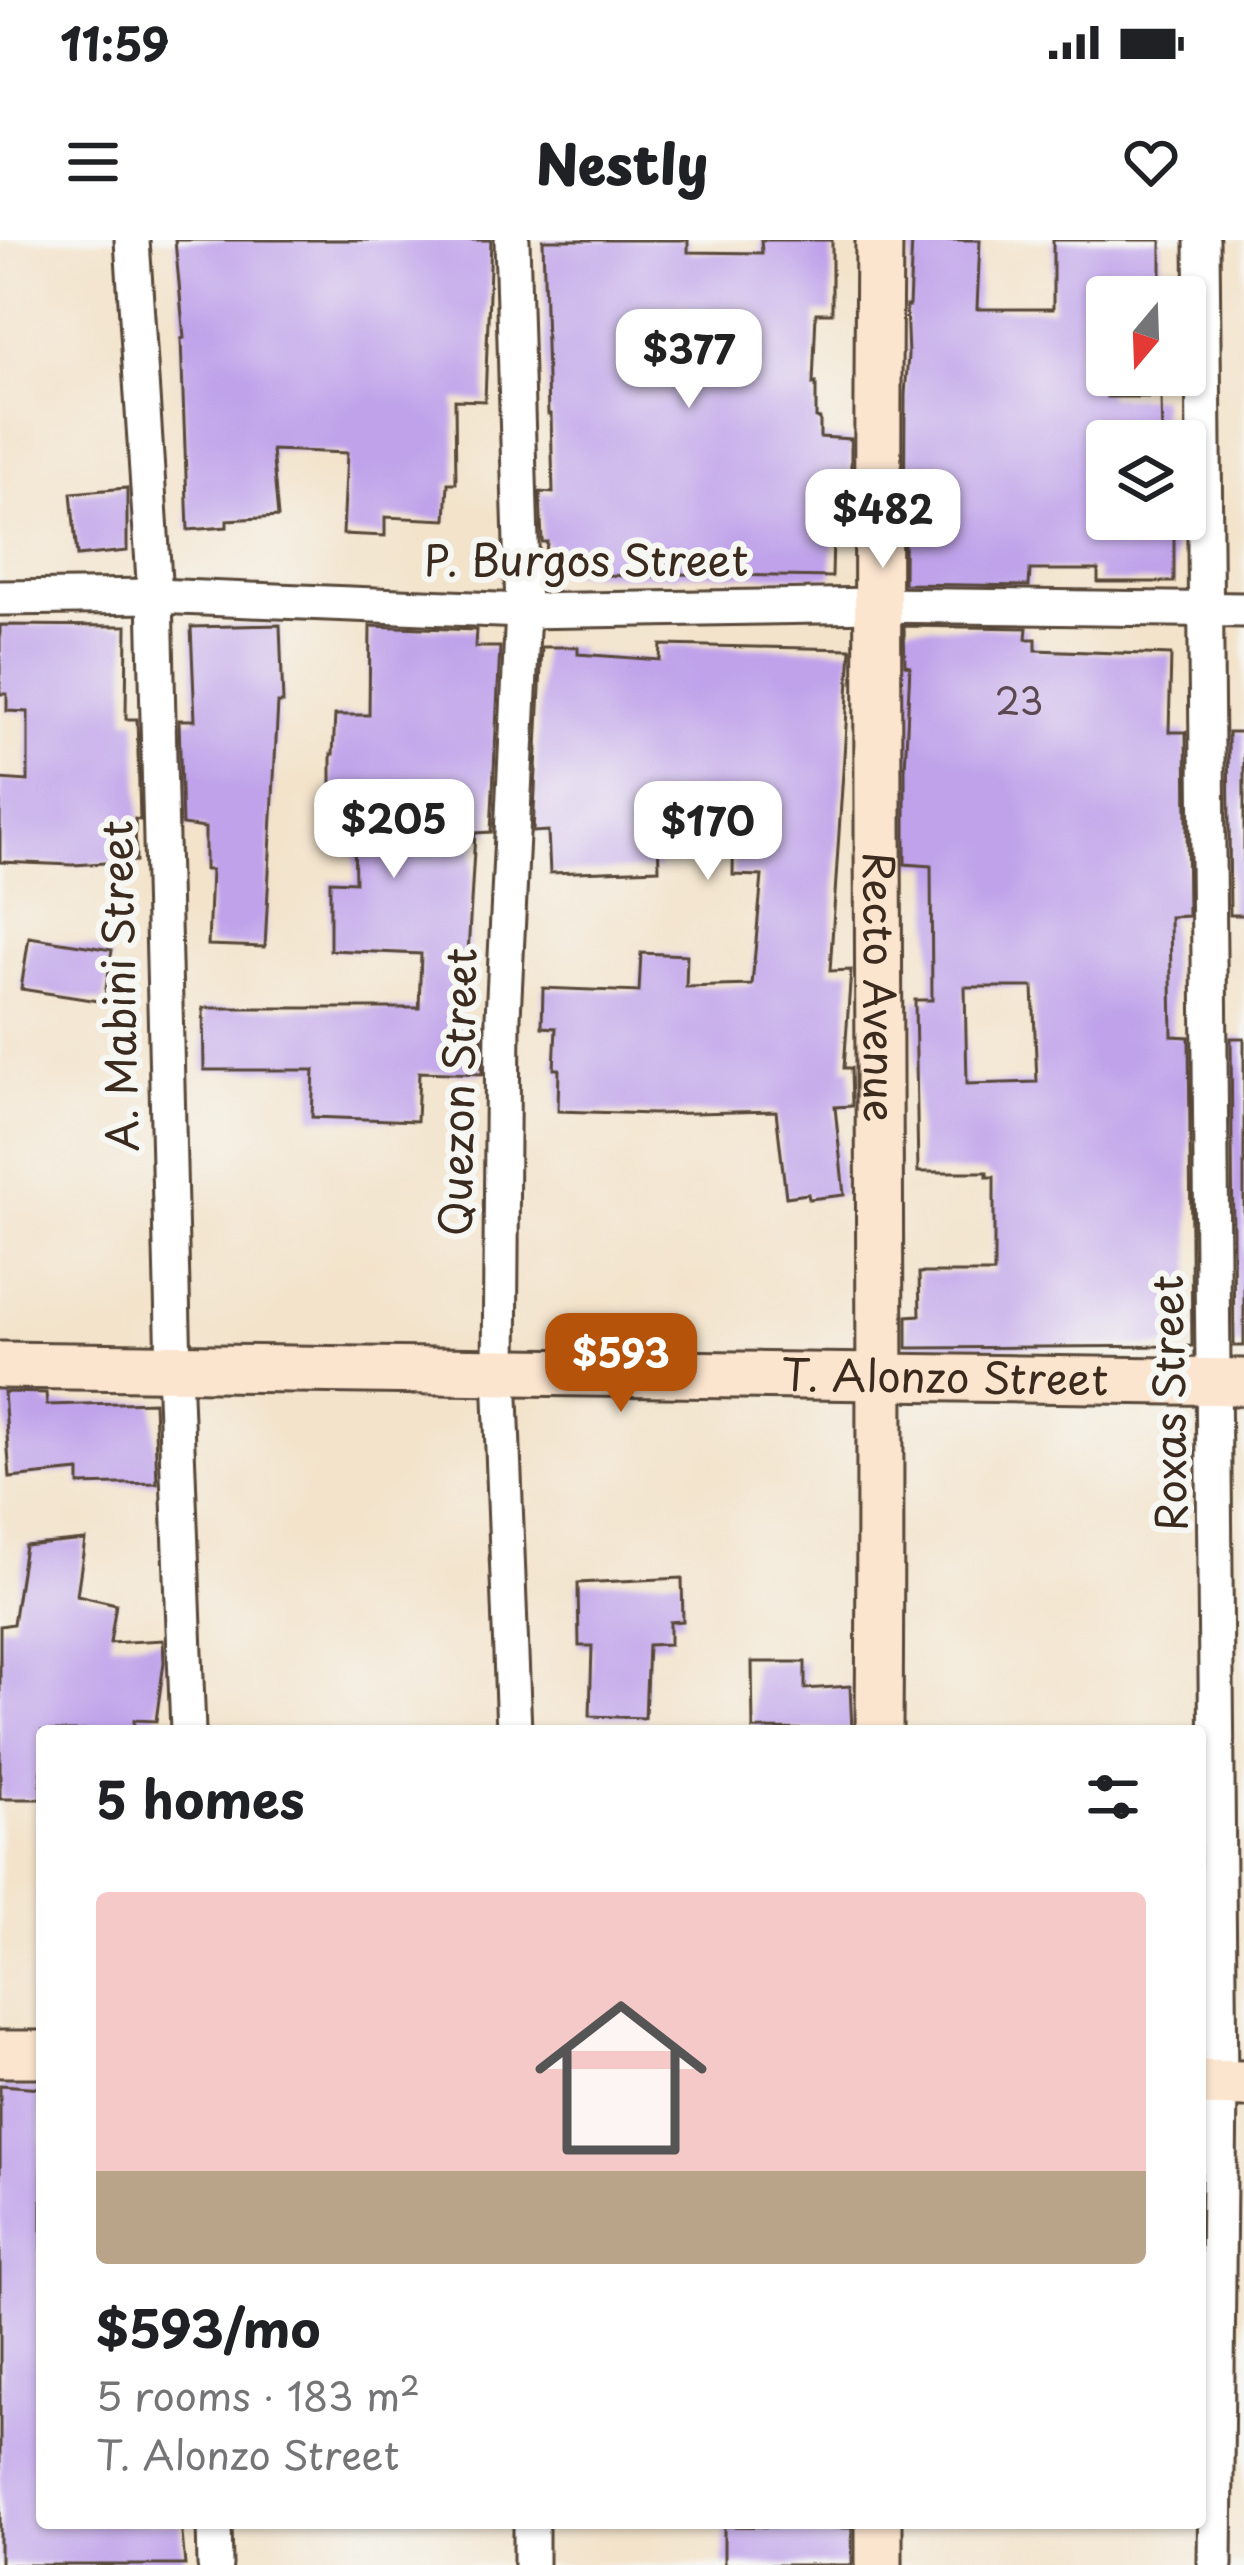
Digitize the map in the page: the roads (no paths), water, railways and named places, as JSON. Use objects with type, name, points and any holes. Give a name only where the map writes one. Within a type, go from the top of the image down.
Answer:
[{"type":"street","name":"A. Mabini Street","points":[[132,240],[155,596],[188,1725]]},
{"type":"street","name":"Quezon Street","points":[[512,240],[523,611],[503,1017],[500,1372],[514,1725]]},
{"type":"street","name":"Recto Avenue","points":[[879,240],[879,1725]]},
{"type":"street","name":"Roxas Street","points":[[1202,240],[1205,610],[1230,1382],[1215,2565]]},
{"type":"street","name":"P. Burgos Street","points":[[0,598],[155,596],[523,611],[876,605],[1244,610]]},
{"type":"street","name":"T. Alonzo Street","points":[[0,1365],[1230,1382]]},
{"type":"street","points":[[0,2054],[36,2054]]},
{"type":"street","points":[[214,2529],[215,2565]]},
{"type":"street","points":[[531,2529],[531,2565]]},
{"type":"street","points":[[879,2529],[879,2565]]}]
